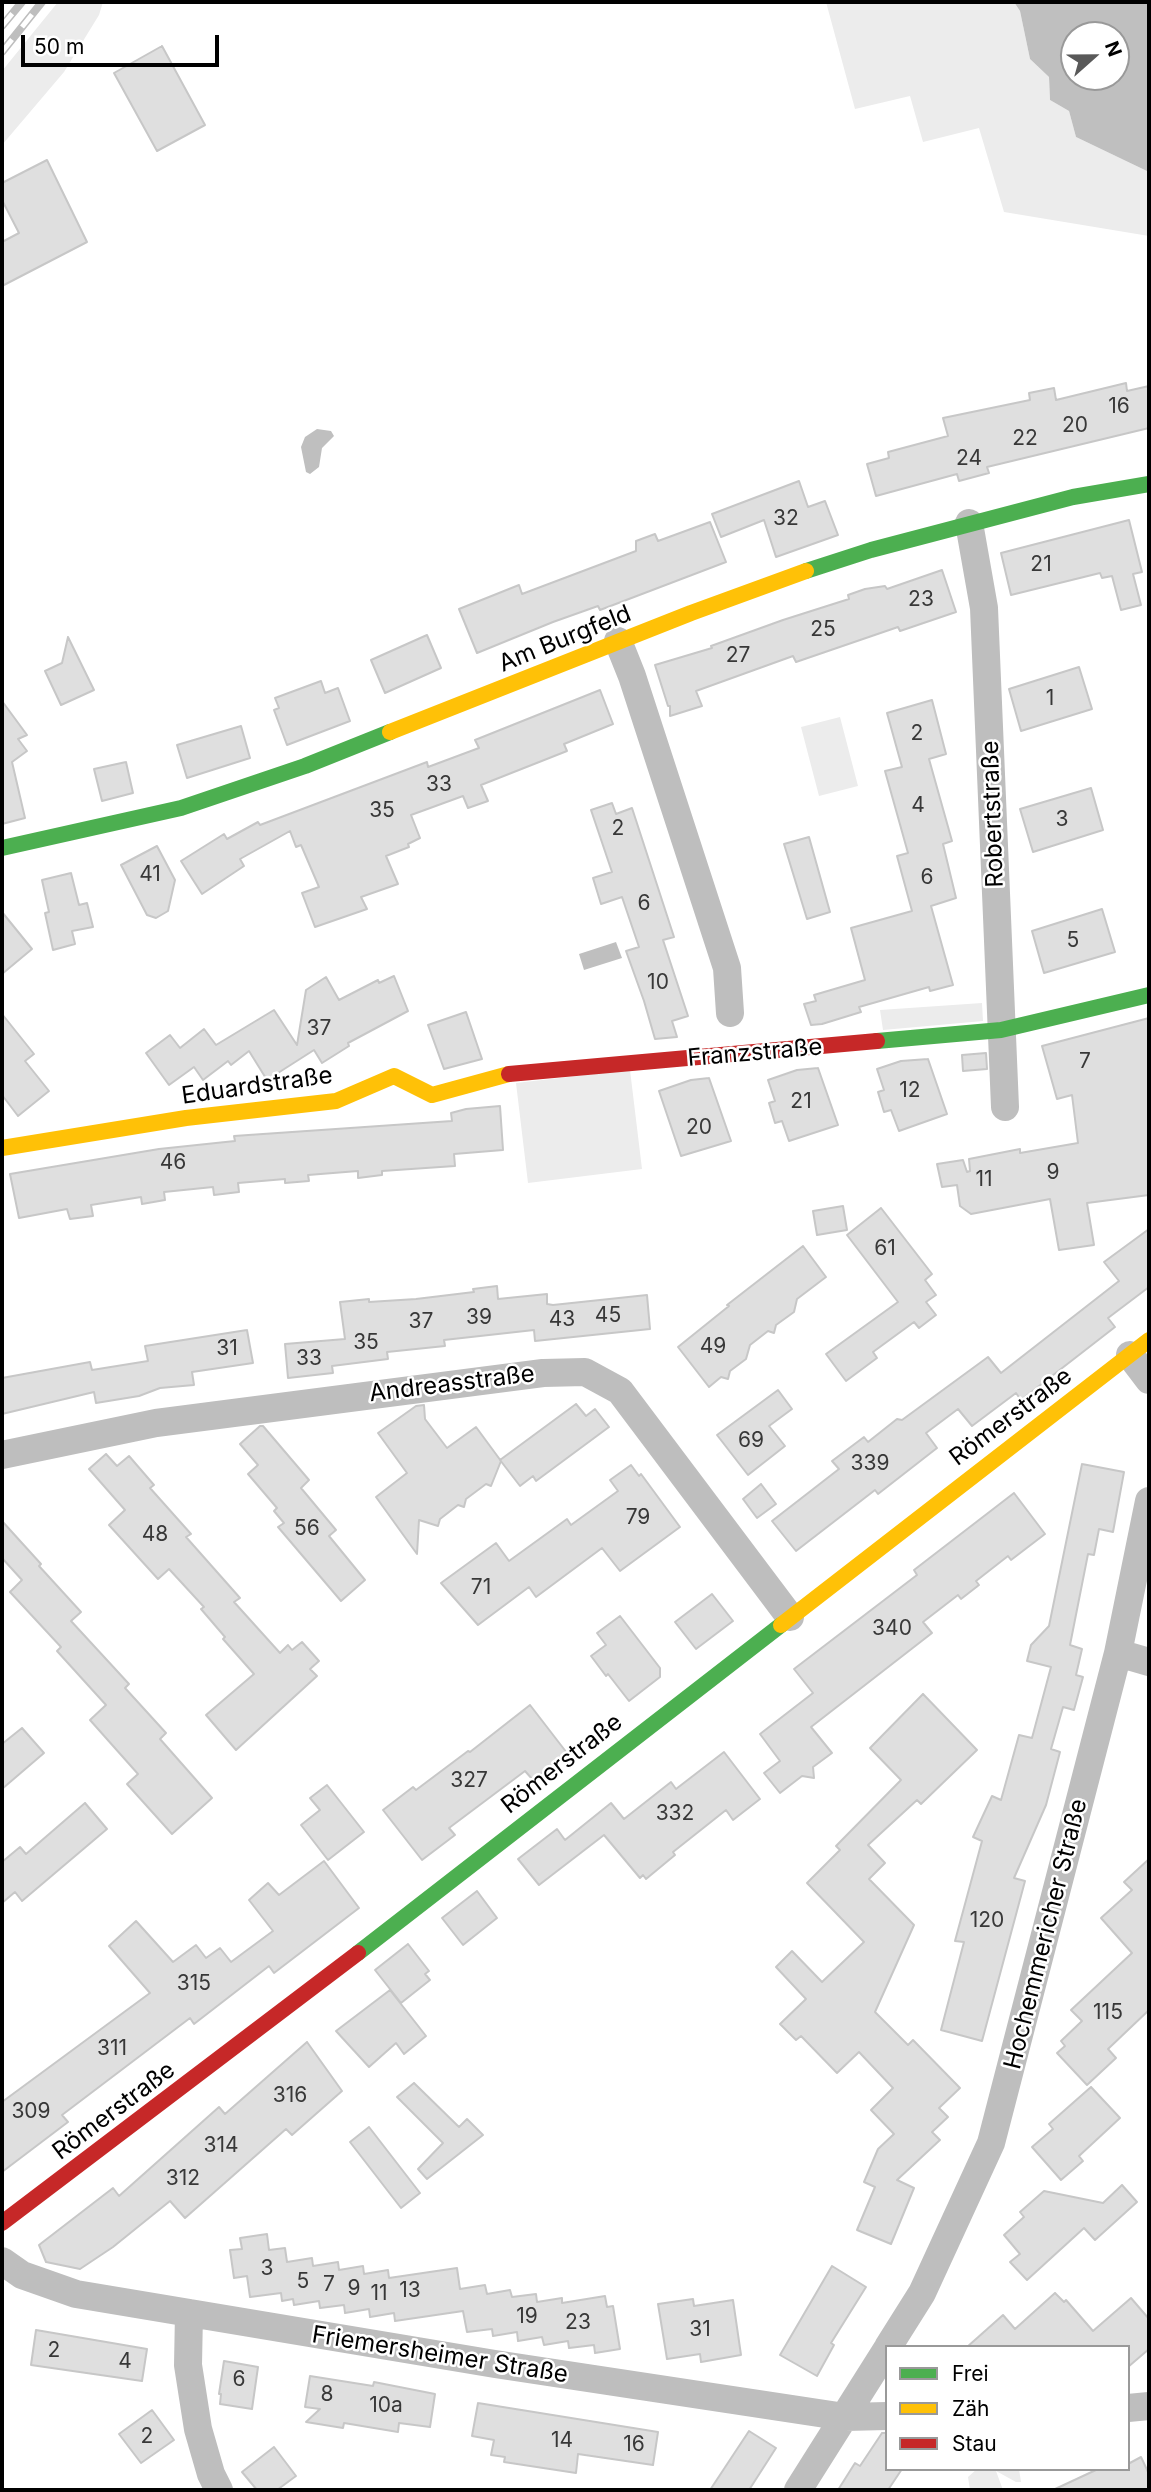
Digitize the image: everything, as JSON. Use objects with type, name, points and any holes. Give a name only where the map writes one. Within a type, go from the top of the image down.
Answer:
[{"type":"street","name":"Am Burgfeld","points":[[2,848],[181,808],[305,766],[618,641],[793,575],[870,550],[1073,497],[1149,484]]},
{"type":"street","name":"Robertstraße","points":[[969,523],[984,608],[1005,1107]]},
{"type":"street","name":"Franzstraße","points":[[618,641],[632,676],[727,968],[730,1013]]},
{"type":"street","name":"Franzstraße","points":[[509,1074],[1001,1030],[1149,995]]},
{"type":"street","name":"Eduardstraße","points":[[2,1148],[186,1118],[336,1101],[394,1076],[432,1095],[509,1074]]},
{"type":"street","points":[[1139,1347],[1149,1380]]},
{"type":"street","name":"Römerstraße","points":[[2,2223],[243,2042],[1139,1347]]},
{"type":"street","name":"Andreasstraße","points":[[2,1455],[169,1421],[543,1373],[585,1372],[620,1391],[790,1617]]},
{"type":"street","name":"Hochemmericher Straße","points":[[889,2345],[922,2292],[991,2143],[1118,1653],[1149,1502]]},
{"type":"street","points":[[1118,1653],[1149,1662]]},
{"type":"street","name":"Friemersheimer Straße","points":[[2,2261],[22,2275],[76,2294],[482,2362],[845,2417],[885,2416]]},
{"type":"street","points":[[189,2313],[188,2365],[198,2429],[211,2474],[219,2490]]},
{"type":"street","name":"Hochemmericher Straße","points":[[798,2490],[885,2351]]},
{"type":"street","points":[[1130,2408],[1149,2406]]},
{"type":"shaded area","points":[[58,2],[103,2],[99,15],[64,72],[2,145],[2,71]]},
{"type":"shaded area","points":[[826,2],[1014,2],[1020,11],[1030,59],[1049,77],[1050,100],[1069,111],[1076,137],[1149,172],[1149,236],[1004,212],[979,128],[923,142],[910,96],[855,109]]},
{"type":"shaded area","points":[[1014,2],[1149,2],[1149,172],[1076,137],[1069,111],[1050,100],[1049,77],[1030,59],[1020,11]]},
{"type":"shaded area","points":[[317,429],[331,431],[334,436],[322,448],[319,467],[310,474],[306,472],[301,447],[305,437]]},
{"type":"shaded area","points":[[840,717],[858,786],[819,796],[801,727]]},
{"type":"shaded area","points":[[616,942],[622,958],[584,970],[579,954]]},
{"type":"shaded area","points":[[982,1003],[983,1021],[883,1030],[880,1010]]},
{"type":"shaded area","points":[[630,1070],[642,1169],[528,1183],[516,1083]]},
{"type":"shaded area","points":[[975,2471],[996,2471],[1003,2490],[970,2490],[968,2477]]},
{"type":"shaded area","points":[[996,2471],[1019,2471],[1021,2482]]},
{"type":"building","points":[[162,46],[205,125],[157,151],[114,73]]},
{"type":"building","points":[[47,160],[87,242],[2,286],[2,242],[19,233],[2,200],[2,183]]},
{"type":"building","points":[[1126,383],[1127,391],[1149,386],[1149,428],[987,467],[989,473],[959,481],[957,474],[876,496],[867,464],[889,458],[888,452],[948,436],[943,418],[1030,400],[1029,393],[1054,388],[1056,400]]},
{"type":"building","points":[[799,481],[808,507],[825,501],[838,535],[776,557],[764,520],[721,537],[712,514]]},
{"type":"building","points":[[1129,520],[1142,572],[1133,574],[1141,605],[1121,610],[1112,576],[1102,578],[1100,573],[1011,595],[1001,553]]},
{"type":"building","points":[[710,522],[726,562],[600,610],[598,606],[553,622],[477,653],[459,609],[519,585],[522,594],[636,551],[636,541],[655,534],[658,541]]},
{"type":"building","points":[[942,570],[956,612],[900,631],[898,627],[796,662],[793,656],[696,691],[702,706],[670,716],[670,706],[655,665],[712,648],[711,646],[783,620],[849,599],[848,595],[865,589],[885,586],[887,589]]},
{"type":"building","points":[[427,635],[441,668],[385,693],[371,660]]},
{"type":"building","points":[[68,637],[94,690],[61,705],[45,671],[62,663]]},
{"type":"building","points":[[1079,667],[1092,709],[1021,731],[1009,689]]},
{"type":"building","points":[[321,681],[325,693],[338,688],[350,721],[287,745],[274,710],[279,708],[275,698]]},
{"type":"building","points":[[600,690],[613,724],[564,744],[567,751],[481,785],[488,801],[468,808],[463,796],[411,815],[420,838],[408,844],[409,847],[386,856],[398,884],[361,897],[367,909],[315,927],[302,893],[319,887],[301,845],[296,847],[290,831],[240,859],[244,866],[202,894],[181,861],[224,834],[227,839],[258,822],[260,825],[427,762],[428,767],[479,748],[475,740]]},
{"type":"building","points":[[932,700],[946,754],[929,759],[952,841],[943,844],[956,898],[931,906],[953,985],[930,991],[929,987],[859,1007],[861,1012],[811,1025],[804,1004],[816,1001],[814,995],[865,980],[851,928],[912,911],[897,856],[908,853],[885,771],[902,767],[887,713]]},
{"type":"building","points":[[2,701],[27,735],[18,739],[27,751],[12,762],[25,818],[2,824]]},
{"type":"building","points":[[241,726],[250,758],[187,778],[177,745]]},
{"type":"building","points":[[126,762],[133,793],[102,801],[94,769]]},
{"type":"building","points":[[1091,788],[1103,830],[1033,852],[1020,809]]},
{"type":"building","points":[[612,803],[616,814],[632,808],[674,937],[663,940],[688,1016],[672,1021],[677,1037],[655,1039],[626,951],[639,947],[622,897],[601,904],[593,878],[612,872],[591,810]]},
{"type":"building","points":[[809,837],[830,912],[807,919],[784,844]]},
{"type":"building","points":[[157,846],[175,880],[168,911],[156,918],[147,915],[121,865]]},
{"type":"building","points":[[71,873],[79,905],[87,903],[93,927],[72,931],[75,944],[53,950],[45,913],[49,912],[42,880]]},
{"type":"building","points":[[1102,909],[1115,952],[1044,973],[1032,931]]},
{"type":"building","points":[[2,912],[32,949],[2,974]]},
{"type":"building","points":[[394,976],[408,1011],[348,1043],[349,1046],[322,1063],[314,1050],[267,1080],[249,1051],[231,1065],[228,1061],[203,1080],[194,1067],[169,1085],[146,1053],[170,1035],[180,1048],[204,1029],[216,1045],[274,1010],[297,1045],[306,990],[326,977],[339,1000],[378,980],[379,983]]},
{"type":"building","points":[[466,1012],[482,1059],[444,1069],[428,1025]]},
{"type":"building","points":[[2,1014],[34,1054],[25,1061],[49,1091],[18,1116],[2,1095]]},
{"type":"building","points":[[1149,1018],[1149,1195],[1087,1203],[1094,1245],[1059,1250],[1050,1199],[971,1214],[960,1206],[957,1185],[942,1187],[937,1164],[963,1160],[967,1172],[970,1171],[969,1159],[1020,1149],[1020,1153],[1078,1143],[1072,1095],[1057,1099],[1042,1046]]},
{"type":"building","points":[[986,1053],[987,1069],[963,1071],[962,1055]]},
{"type":"building","points":[[928,1059],[947,1114],[899,1131],[891,1110],[884,1112],[878,1092],[884,1090],[877,1069],[901,1061]]},
{"type":"building","points":[[818,1068],[838,1125],[789,1141],[782,1121],[775,1123],[769,1103],[775,1101],[768,1080],[797,1070]]},
{"type":"building","points":[[709,1078],[731,1141],[681,1156],[659,1091],[691,1080]]},
{"type":"building","points":[[500,1106],[503,1150],[454,1154],[455,1166],[382,1171],[382,1175],[358,1178],[358,1171],[308,1175],[309,1181],[285,1183],[285,1179],[238,1183],[239,1192],[214,1195],[213,1187],[164,1192],[165,1200],[142,1204],[141,1197],[91,1205],[93,1216],[70,1219],[67,1209],[19,1218],[10,1174],[159,1149],[235,1141],[234,1136],[452,1121],[451,1113]]},
{"type":"building","points":[[843,1206],[847,1230],[817,1235],[813,1211]]},
{"type":"building","points":[[881,1208],[932,1274],[925,1280],[936,1295],[926,1302],[936,1315],[919,1328],[914,1322],[873,1352],[877,1358],[846,1381],[826,1354],[898,1302],[847,1235]]},
{"type":"building","points":[[1149,1229],[1149,1287],[1108,1318],[1115,1327],[1021,1400],[1016,1393],[972,1426],[958,1409],[926,1433],[937,1448],[878,1494],[875,1490],[796,1551],[772,1521],[839,1469],[832,1461],[864,1437],[868,1442],[897,1419],[902,1420],[988,1357],[1001,1373],[1119,1281],[1104,1262]]},
{"type":"building","points":[[803,1246],[826,1277],[797,1299],[794,1312],[776,1325],[774,1333],[768,1331],[750,1345],[746,1359],[730,1371],[728,1379],[721,1377],[709,1387],[678,1347]]},
{"type":"building","points":[[497,1286],[498,1299],[547,1294],[547,1304],[553,1305],[647,1295],[650,1329],[535,1341],[534,1330],[444,1340],[445,1346],[387,1352],[388,1359],[332,1366],[333,1373],[288,1378],[285,1344],[345,1339],[340,1302],[416,1299],[474,1292],[473,1289]]},
{"type":"building","points":[[247,1330],[253,1363],[192,1372],[194,1385],[160,1388],[139,1396],[96,1403],[94,1392],[2,1414],[2,1378],[90,1362],[92,1370],[148,1361],[145,1346]]},
{"type":"building","points":[[778,1390],[792,1409],[769,1426],[785,1446],[748,1475],[717,1435]]},
{"type":"building","points":[[576,1404],[586,1416],[595,1409],[609,1427],[536,1481],[533,1476],[520,1486],[500,1460]]},
{"type":"building","points":[[424,1405],[425,1419],[447,1448],[476,1427],[501,1461],[491,1486],[486,1484],[466,1499],[464,1507],[458,1505],[440,1519],[438,1526],[419,1520],[417,1554],[376,1497],[407,1473],[378,1433],[416,1406]]},
{"type":"building","points":[[263,1426],[309,1480],[301,1488],[336,1530],[329,1536],[365,1580],[341,1601],[278,1527],[284,1523],[274,1511],[277,1508],[248,1474],[258,1465],[240,1444]]},
{"type":"building","points":[[106,1454],[117,1466],[129,1456],[154,1485],[150,1488],[191,1534],[186,1537],[240,1598],[234,1602],[280,1653],[288,1645],[292,1650],[302,1642],[319,1661],[310,1669],[317,1676],[236,1750],[206,1715],[254,1674],[223,1639],[225,1637],[201,1609],[204,1607],[169,1569],[158,1579],[109,1525],[125,1510],[89,1469]]},
{"type":"building","points":[[1082,1464],[1124,1472],[1113,1532],[1099,1529],[1094,1555],[1088,1554],[1070,1645],[1082,1649],[1076,1675],[1083,1677],[1074,1710],[1063,1707],[1051,1749],[1060,1752],[1046,1805],[1014,1878],[1025,1881],[982,2041],[941,2030],[964,1942],[955,1941],[982,1841],[973,1837],[992,1796],[1001,1800],[1019,1735],[1032,1738],[1051,1667],[1027,1661],[1031,1645],[1049,1626]]},
{"type":"building","points":[[631,1465],[639,1476],[641,1474],[680,1527],[620,1571],[602,1548],[536,1597],[529,1587],[478,1625],[441,1583],[496,1543],[509,1561],[567,1519],[571,1525],[618,1491],[610,1480]]},
{"type":"building","points":[[761,1484],[776,1504],[757,1518],[743,1499]]},
{"type":"building","points":[[1014,1493],[1045,1534],[1011,1560],[1008,1556],[976,1581],[979,1585],[961,1599],[958,1595],[923,1622],[932,1633],[811,1727],[832,1753],[813,1767],[814,1778],[802,1776],[780,1793],[764,1773],[780,1761],[760,1734],[813,1693],[794,1669],[917,1575],[914,1570]]},
{"type":"building","points":[[2,1521],[81,1612],[71,1621],[129,1684],[125,1688],[166,1733],[160,1739],[212,1798],[172,1834],[127,1784],[138,1774],[90,1720],[106,1705],[57,1651],[61,1647],[10,1592],[22,1580],[2,1558]]},
{"type":"building","points":[[712,1594],[733,1621],[696,1649],[675,1622]]},
{"type":"building","points":[[620,1616],[660,1668],[660,1677],[629,1701],[591,1656],[606,1645],[597,1633]]},
{"type":"building","points":[[923,1694],[977,1750],[921,1804],[917,1800],[868,1845],[885,1863],[869,1879],[914,1925],[875,2012],[908,2045],[913,2040],[960,2088],[939,2108],[948,2117],[932,2132],[940,2140],[897,2180],[914,2188],[891,2244],[857,2230],[875,2187],[864,2182],[878,2149],[894,2134],[871,2110],[893,2088],[859,2052],[837,2073],[801,2036],[796,2040],[780,2024],[806,1999],[776,1967],[792,1951],[822,1982],[864,1942],[807,1883],[840,1850],[836,1846],[901,1780],[870,1748]]},
{"type":"building","points":[[530,1705],[567,1753],[533,1780],[525,1771],[449,1828],[455,1835],[422,1860],[383,1810],[413,1787],[416,1790],[470,1752]]},
{"type":"building","points":[[22,1728],[44,1753],[2,1789],[2,1744]]},
{"type":"building","points":[[724,1752],[760,1799],[733,1820],[726,1810],[673,1852],[675,1855],[646,1879],[643,1875],[640,1878],[604,1835],[539,1885],[518,1859],[557,1829],[565,1840],[611,1803],[624,1819],[671,1782],[676,1789]]},
{"type":"building","points":[[327,1785],[364,1832],[328,1860],[301,1825],[320,1810],[310,1798]]},
{"type":"building","points":[[85,1803],[107,1829],[22,1901],[15,1892],[2,1903],[2,1862],[20,1847],[26,1854]]},
{"type":"building","points":[[1149,1859],[1149,2010],[1108,2049],[1116,2058],[1087,2085],[1057,2053],[1065,2046],[1061,2041],[1082,2021],[1071,2010],[1132,1953],[1101,1918],[1132,1890],[1124,1882]]},
{"type":"building","points":[[324,1861],[359,1908],[274,1973],[269,1966],[194,2024],[190,2018],[62,2115],[68,2122],[2,2172],[2,2102],[150,1993],[109,1946],[136,1921],[173,1962],[196,1945],[206,1958],[220,1948],[231,1962],[273,1931],[249,1900],[268,1883],[279,1895]]},
{"type":"building","points":[[477,1891],[497,1918],[463,1945],[442,1918]]},
{"type":"building","points":[[408,1944],[429,1971],[425,1974],[430,1980],[401,2003],[375,1970]]},
{"type":"building","points":[[390,1990],[426,2036],[404,2054],[396,2043],[369,2067],[336,2031]]},
{"type":"building","points":[[307,2042],[342,2091],[292,2135],[286,2129],[185,2218],[170,2201],[113,2247],[80,2269],[46,2262],[39,2245],[113,2188],[119,2196],[219,2107],[225,2114]]},
{"type":"building","points":[[414,2083],[459,2127],[467,2119],[483,2135],[427,2179],[418,2169],[443,2143],[397,2097]]},
{"type":"building","points":[[1091,2087],[1120,2118],[1079,2156],[1083,2161],[1061,2180],[1032,2147],[1053,2129],[1049,2124]]},
{"type":"building","points":[[369,2127],[420,2193],[401,2208],[350,2142]]},
{"type":"building","points":[[1122,2185],[1137,2202],[1095,2240],[1084,2228],[1027,2280],[1010,2262],[1020,2254],[1004,2235],[1024,2217],[1020,2212],[1044,2191],[1103,2203]]},
{"type":"building","points":[[267,2234],[269,2250],[285,2248],[287,2262],[312,2258],[313,2266],[338,2262],[339,2270],[363,2266],[364,2274],[388,2270],[389,2278],[457,2268],[460,2289],[485,2285],[487,2294],[510,2290],[512,2297],[536,2294],[537,2302],[562,2298],[562,2303],[605,2296],[607,2307],[613,2306],[620,2349],[595,2353],[594,2345],[569,2348],[568,2341],[544,2345],[542,2337],[518,2341],[517,2332],[493,2336],[492,2329],[467,2332],[463,2311],[395,2321],[394,2313],[370,2317],[369,2309],[345,2313],[344,2305],[320,2308],[319,2301],[294,2305],[293,2299],[282,2301],[281,2293],[250,2297],[247,2276],[234,2278],[230,2250],[242,2249],[240,2238]]},
{"type":"building","points":[[832,2266],[866,2287],[831,2343],[834,2345],[817,2376],[780,2355]]},
{"type":"building","points":[[1055,2293],[1064,2302],[1066,2300],[1093,2331],[1131,2298],[1149,2319],[1149,2349],[1130,2365],[1130,2345],[969,2345],[1003,2315],[1015,2329]]},
{"type":"building","points":[[693,2299],[694,2306],[733,2300],[741,2355],[701,2362],[700,2354],[667,2359],[658,2304]]},
{"type":"building","points":[[36,2330],[147,2349],[142,2381],[31,2365]]},
{"type":"building","points":[[224,2361],[258,2367],[252,2409],[220,2404]]},
{"type":"building","points":[[310,2376],[373,2386],[374,2382],[435,2394],[430,2427],[399,2423],[398,2432],[344,2423],[343,2428],[306,2422],[320,2409],[305,2407]]},
{"type":"building","points":[[478,2403],[658,2432],[653,2465],[578,2454],[576,2473],[504,2462],[505,2457],[491,2455],[494,2440],[472,2436]]},
{"type":"building","points":[[152,2410],[174,2440],[141,2463],[119,2434]]},
{"type":"building","points":[[749,2431],[776,2448],[749,2490],[710,2490]]},
{"type":"building","points":[[882,2433],[885,2433],[885,2471],[901,2471],[888,2490],[838,2490],[855,2463],[860,2466]]},
{"type":"building","points":[[274,2447],[296,2476],[277,2490],[257,2490],[242,2472]]},
{"type":"building","points":[[1141,2457],[1149,2474],[1149,2490],[1053,2490],[1094,2471],[1130,2471],[1130,2463]]},
{"type":"railway","points":[[2,26],[22,2]]},
{"type":"railway","points":[[2,52],[42,2]]},
{"type":"traffic: fast","points":[[806,571],[871,550],[1073,497],[1149,484]]},
{"type":"traffic: fast","points":[[2,848],[181,808],[305,766],[390,732]]},
{"type":"traffic: fast","points":[[877,1041],[1001,1030],[1149,995]]},
{"type":"traffic: fast","points":[[358,1953],[781,1625]]},
{"type":"traffic: slow","points":[[390,732],[691,613],[806,571]]},
{"type":"traffic: slow","points":[[2,1148],[186,1118],[336,1101],[394,1076],[432,1095],[509,1074]]},
{"type":"traffic: slow","points":[[781,1625],[1149,1340]]},
{"type":"traffic: jam","points":[[509,1074],[877,1041]]},
{"type":"traffic: jam","points":[[2,2223],[358,1953]]}]
